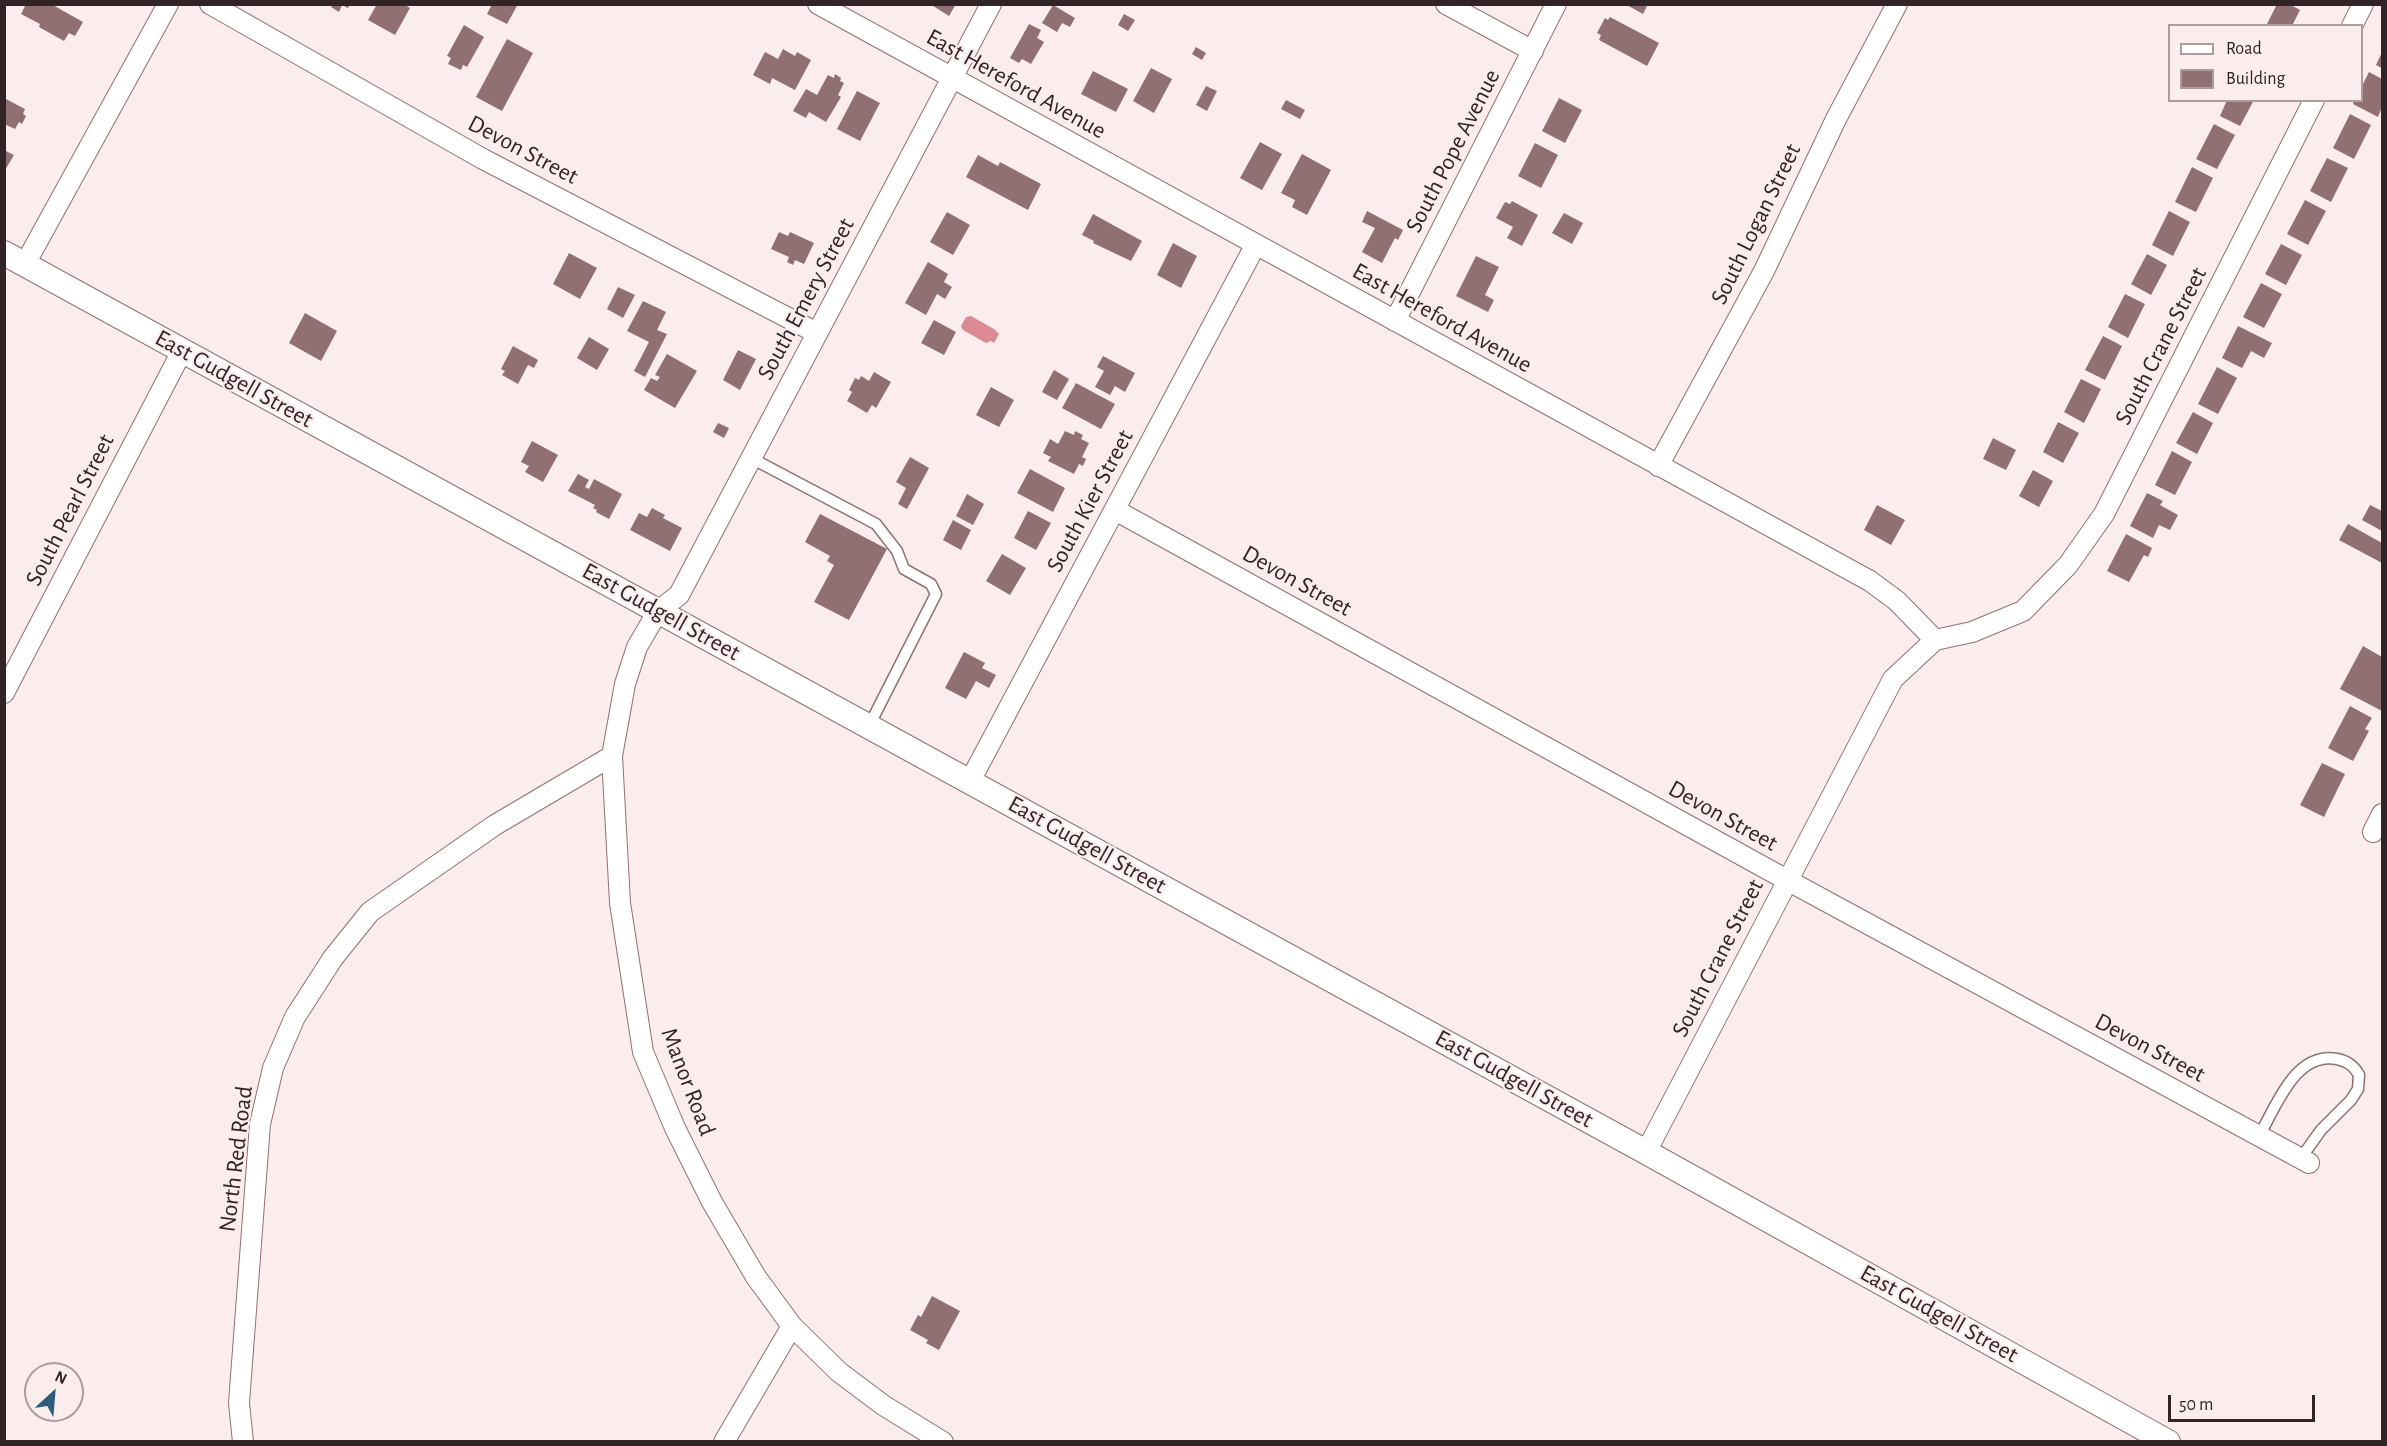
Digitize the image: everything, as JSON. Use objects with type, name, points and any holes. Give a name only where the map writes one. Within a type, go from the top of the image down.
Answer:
[{"type":"street","points":[[15,259],[168,4]]},
{"type":"street","name":"Devon Street","points":[[210,4],[483,159],[817,333]]},
{"type":"street","name":"East Hereford Avenue","points":[[818,4],[1255,246],[1870,581],[1897,601],[1935,640]]},
{"type":"street","name":"South Emery Street","points":[[658,611],[679,595],[990,4]]},
{"type":"street","points":[[1446,4],[1533,51]]},
{"type":"street","name":"South Pope Avenue","points":[[1395,321],[1556,4]]},
{"type":"street","name":"South Logan Street","points":[[1658,466],[1764,271],[1836,118],[1897,4]]},
{"type":"street","points":[[2353,24],[2363,4]]},
{"type":"street","name":"South Crane Street","points":[[1646,1152],[1893,679],[1935,640],[1972,632],[2023,611],[2068,565],[2104,514],[2313,102]]},
{"type":"street","name":"South Kier Street","points":[[970,781],[1255,246]]},
{"type":"street","name":"East Gudgell Street","points":[[15,259],[1646,1152],[2168,1442]]},
{"type":"street","name":"South Pearl Street","points":[[4,693],[182,351]]},
{"type":"street","name":"Devon Street","points":[[1114,510],[1787,880],[2305,1161]]},
{"type":"street","name":"Manor Road","points":[[658,611],[638,647],[625,684],[612,756],[620,903],[643,1052],[675,1128],[712,1202],[756,1277],[792,1326],[839,1372],[883,1405],[943,1442]]},
{"type":"street","name":"North Red Road","points":[[243,1442],[239,1403],[260,1124],[273,1068],[295,1017],[333,958],[370,912],[495,825],[612,756]]},
{"type":"street","points":[[724,1442],[792,1326]]},
{"type":"lane","points":[[751,458],[876,524],[897,551],[904,569],[931,584],[936,594],[869,726]]},
{"type":"lane","points":[[2259,1136],[2291,1080],[2301,1069],[2317,1059],[2330,1058],[2350,1064],[2359,1075],[2358,1089],[2321,1130],[2305,1161]]},
{"type":"shaded area","points":[[971,316],[999,334],[994,343],[991,341],[986,343],[963,330],[961,326],[966,317]]},
{"type":"building","points":[[26,4],[51,4],[83,22],[75,36],[69,33],[64,41],[21,14]]},
{"type":"building","points":[[333,4],[350,4],[348,8],[342,5],[339,12],[331,7]]},
{"type":"building","points":[[377,4],[403,4],[410,8],[395,35],[368,20]]},
{"type":"building","points":[[492,4],[518,4],[507,24],[487,14]]},
{"type":"building","points":[[930,4],[956,4],[949,16]]},
{"type":"building","points":[[1625,4],[1648,4],[1643,14]]},
{"type":"building","points":[[2277,4],[2289,4],[2300,10],[2293,24],[2267,24]]},
{"type":"building","points":[[1053,5],[1075,18],[1070,27],[1062,23],[1057,32],[1042,23]]},
{"type":"building","points":[[1124,14],[1135,20],[1128,31],[1118,25]]},
{"type":"building","points":[[1610,17],[1659,43],[1647,66],[1599,40],[1601,35],[1597,33],[1605,18],[1608,20]]},
{"type":"building","points":[[1029,24],[1041,30],[1037,38],[1044,42],[1031,64],[1022,59],[1019,63],[1010,58]]},
{"type":"building","points":[[464,25],[484,37],[467,67],[463,65],[461,70],[448,64],[451,58],[447,56]]},
{"type":"building","points":[[507,39],[533,53],[502,111],[476,97]]},
{"type":"building","points":[[1196,47],[1206,53],[1202,60],[1192,54]]},
{"type":"building","points":[[783,49],[795,56],[797,52],[811,60],[795,90],[772,78],[770,84],[753,75],[765,52],[778,59]]},
{"type":"building","points":[[2382,52],[2382,68],[2376,65]]},
{"type":"building","points":[[1151,68],[1172,79],[1154,113],[1133,101]]},
{"type":"building","points":[[1093,71],[1128,89],[1116,112],[1081,94]]},
{"type":"building","points":[[2369,72],[2382,79],[2382,107],[2378,117],[2353,104],[2354,102],[2363,102],[2363,84]]},
{"type":"building","points":[[835,74],[844,83],[838,95],[841,97],[826,122],[809,112],[806,118],[793,111],[806,89],[817,95],[828,75],[834,78]]},
{"type":"building","points":[[1206,86],[1217,91],[1207,111],[1196,105]]},
{"type":"building","points":[[857,91],[880,103],[860,141],[837,129]]},
{"type":"building","points":[[4,98],[25,109],[23,114],[26,116],[22,124],[19,122],[15,129],[4,124]]},
{"type":"building","points":[[1559,98],[1582,110],[1565,143],[1542,131]]},
{"type":"building","points":[[1286,100],[1305,110],[1300,119],[1281,109]]},
{"type":"building","points":[[2226,102],[2253,102],[2240,126],[2220,116]]},
{"type":"building","points":[[2350,114],[2371,125],[2354,159],[2333,148]]},
{"type":"building","points":[[2214,124],[2235,135],[2217,169],[2196,159]]},
{"type":"building","points":[[1260,142],[1282,154],[1262,190],[1240,178]]},
{"type":"building","points":[[1535,143],[1558,155],[1541,188],[1518,176]]},
{"type":"building","points":[[4,150],[14,155],[4,172]]},
{"type":"building","points":[[1302,154],[1331,170],[1307,215],[1292,207],[1295,200],[1281,193]]},
{"type":"building","points":[[978,155],[998,166],[1000,162],[1041,184],[1028,210],[966,177]]},
{"type":"building","points":[[2327,158],[2348,168],[2331,202],[2310,191]]},
{"type":"building","points":[[2192,167],[2213,178],[2196,212],[2175,202]]},
{"type":"building","points":[[2305,200],[2326,211],[2308,245],[2287,234]]},
{"type":"building","points":[[1512,201],[1538,215],[1522,246],[1507,238],[1513,227],[1496,218],[1505,202],[1510,204]]},
{"type":"building","points":[[1367,211],[1403,230],[1398,240],[1395,238],[1382,263],[1362,252],[1375,228],[1362,222]]},
{"type":"building","points":[[2169,211],[2190,222],[2173,256],[2152,245]]},
{"type":"building","points":[[947,212],[970,225],[953,255],[930,242]]},
{"type":"building","points":[[1564,213],[1583,223],[1572,244],[1552,233]]},
{"type":"building","points":[[1093,214],[1142,241],[1131,261],[1093,243],[1094,241],[1082,235]]},
{"type":"building","points":[[779,232],[788,236],[790,232],[814,243],[804,264],[795,260],[793,265],[787,262],[789,257],[771,249]]},
{"type":"building","points":[[1173,243],[1197,256],[1181,288],[1157,275]]},
{"type":"building","points":[[2281,244],[2302,255],[2286,285],[2265,274]]},
{"type":"building","points":[[569,253],[597,268],[580,299],[553,284]]},
{"type":"building","points":[[2147,254],[2167,265],[2151,295],[2131,284]]},
{"type":"building","points":[[1476,256],[1499,267],[1485,295],[1494,300],[1488,312],[1456,296]]},
{"type":"building","points":[[928,262],[948,274],[944,282],[952,287],[945,299],[937,294],[926,315],[905,303]]},
{"type":"building","points":[[2261,283],[2282,294],[2264,328],[2243,317]]},
{"type":"building","points":[[618,287],[635,295],[623,318],[607,309]]},
{"type":"building","points":[[2125,294],[2145,304],[2128,338],[2108,327]]},
{"type":"building","points":[[643,301],[666,312],[657,330],[667,334],[645,377],[634,371],[649,342],[627,331]]},
{"type":"building","points":[[305,313],[337,331],[321,361],[289,343]]},
{"type":"building","points":[[934,320],[956,332],[944,355],[921,343]]},
{"type":"building","points":[[2238,326],[2272,343],[2264,358],[2251,351],[2242,368],[2222,358]]},
{"type":"building","points":[[2103,336],[2122,346],[2105,380],[2085,370]]},
{"type":"building","points":[[589,337],[609,349],[597,370],[577,358]]},
{"type":"building","points":[[513,346],[538,360],[534,368],[528,365],[518,384],[502,375],[505,371],[501,369]]},
{"type":"building","points":[[738,350],[756,359],[740,390],[723,380]]},
{"type":"building","points":[[667,354],[697,371],[675,408],[644,390],[651,378],[657,381],[660,377],[655,375]]},
{"type":"building","points":[[1103,356],[1135,373],[1125,392],[1115,386],[1110,395],[1095,387],[1104,371],[1097,367]]},
{"type":"building","points":[[2217,367],[2237,378],[2218,414],[2198,404]]},
{"type":"building","points":[[1054,370],[1069,379],[1057,400],[1042,392]]},
{"type":"building","points":[[874,372],[891,382],[876,408],[872,405],[867,413],[847,401],[855,378],[859,380],[861,376],[869,381]]},
{"type":"building","points":[[2081,379],[2101,389],[2084,423],[2064,412]]},
{"type":"building","points":[[1076,383],[1115,404],[1101,429],[1062,408]]},
{"type":"building","points":[[991,387],[1014,400],[999,427],[976,415]]},
{"type":"building","points":[[2193,412],[2213,423],[2197,454],[2176,443]]},
{"type":"building","points":[[2058,422],[2079,433],[2063,463],[2043,452]]},
{"type":"building","points":[[718,423],[729,428],[724,438],[713,432]]},
{"type":"building","points":[[1065,431],[1074,435],[1075,431],[1083,435],[1081,439],[1089,443],[1082,457],[1086,459],[1083,466],[1079,464],[1074,474],[1048,461],[1051,457],[1043,453],[1050,439],[1058,444]]},
{"type":"building","points":[[1993,438],[2016,450],[2006,470],[1983,459]]},
{"type":"building","points":[[532,441],[558,455],[543,482],[525,472],[529,466],[521,462]]},
{"type":"building","points":[[2172,451],[2192,462],[2175,495],[2155,485]]},
{"type":"building","points":[[910,457],[929,468],[907,509],[898,504],[906,488],[896,482]]},
{"type":"building","points":[[1030,469],[1065,488],[1053,512],[1017,493]]},
{"type":"building","points":[[2033,470],[2053,481],[2039,507],[2019,496]]},
{"type":"building","points":[[578,474],[589,480],[585,487],[589,489],[594,479],[622,494],[609,519],[596,512],[597,510],[593,508],[595,505],[568,491]]},
{"type":"building","points":[[2147,493],[2163,501],[2160,505],[2178,515],[2170,530],[2159,525],[2153,538],[2130,526]]},
{"type":"building","points":[[967,494],[984,504],[973,525],[956,516]]},
{"type":"building","points":[[1877,505],[1905,520],[1891,545],[1864,530]]},
{"type":"building","points":[[2370,505],[2382,511],[2382,531],[2362,520]]},
{"type":"building","points":[[652,508],[665,515],[663,518],[682,528],[670,551],[630,530],[639,513],[647,517]]},
{"type":"building","points":[[1028,511],[1051,523],[1036,550],[1014,538]]},
{"type":"building","points":[[820,514],[887,549],[849,620],[814,602],[834,565],[827,561],[830,556],[805,542]]},
{"type":"building","points":[[953,520],[971,530],[961,550],[943,540]]},
{"type":"building","points":[[2348,524],[2382,543],[2382,563],[2339,540]]},
{"type":"building","points":[[2126,534],[2152,548],[2148,557],[2144,555],[2129,582],[2107,571]]},
{"type":"building","points":[[1002,554],[1026,568],[1010,595],[986,581]]},
{"type":"building","points":[[2363,646],[2382,657],[2382,711],[2340,689]]},
{"type":"building","points":[[964,652],[985,663],[982,668],[996,675],[989,688],[976,681],[966,699],[945,688]]},
{"type":"building","points":[[2350,706],[2372,718],[2365,729],[2369,731],[2353,761],[2328,748]]},
{"type":"building","points":[[2322,763],[2345,774],[2324,817],[2300,805]]},
{"type":"building","points":[[932,1296],[960,1311],[939,1350],[926,1343],[928,1340],[910,1330],[918,1315],[921,1317]]}]
